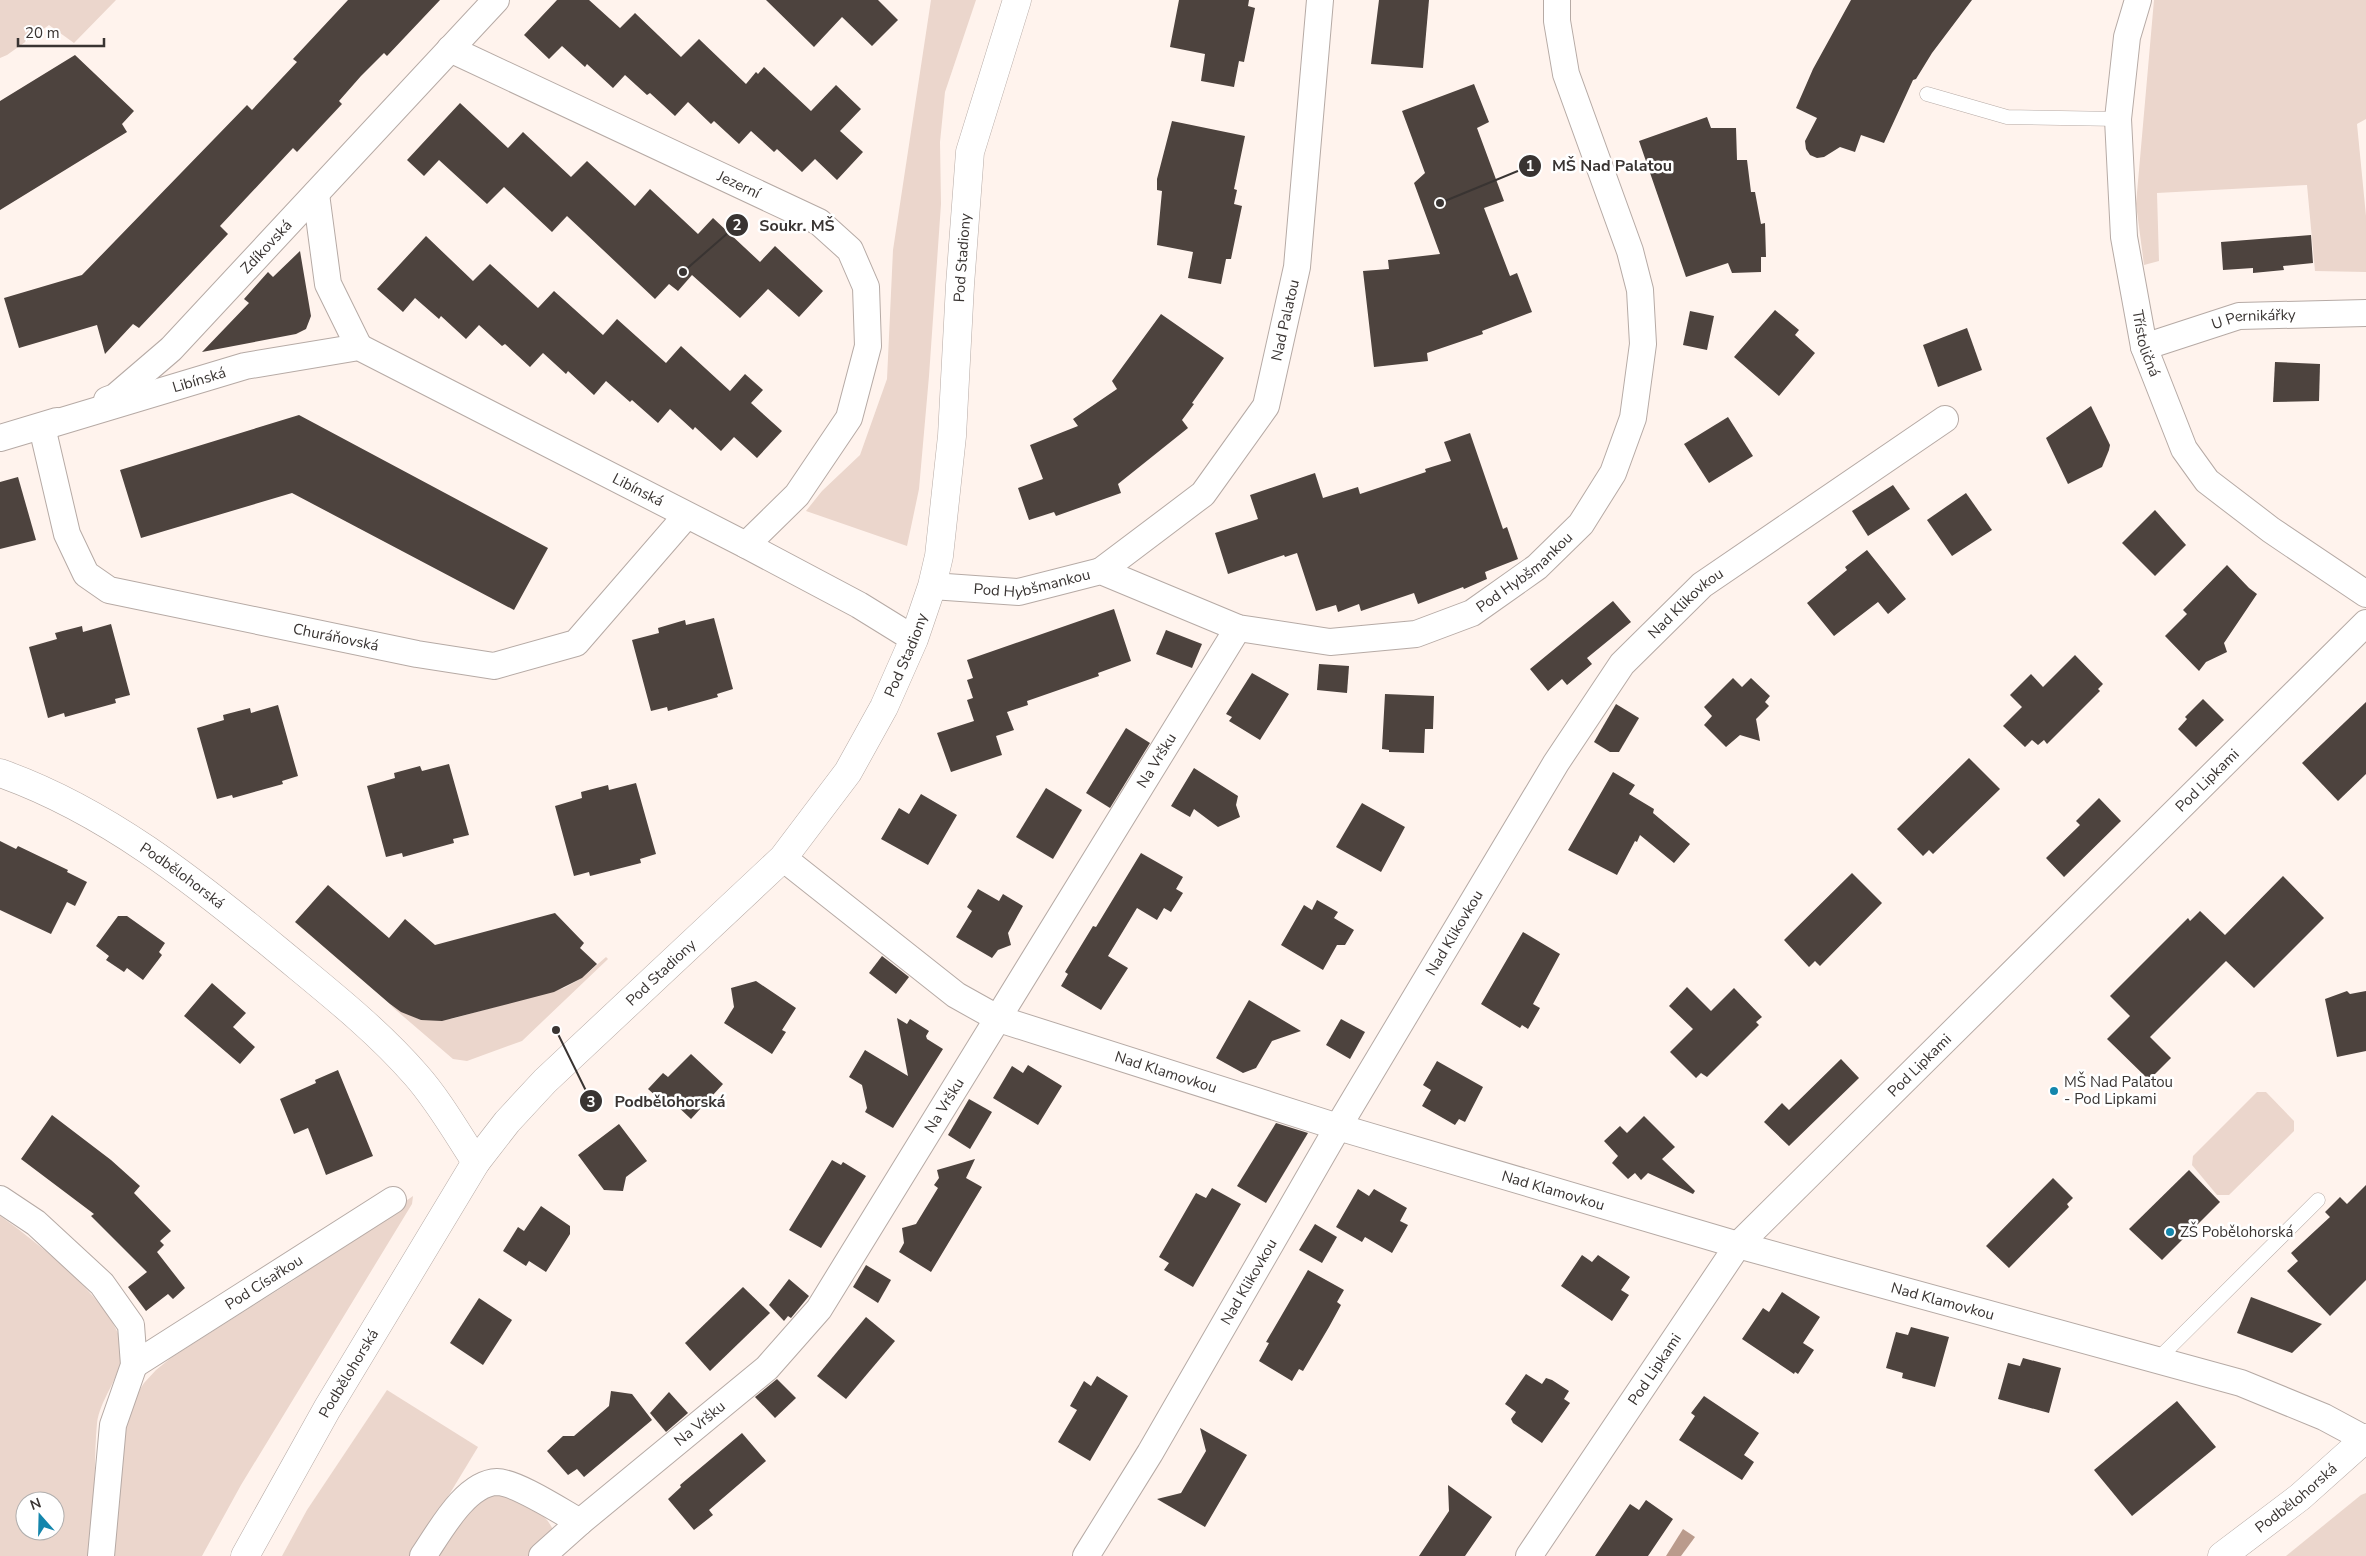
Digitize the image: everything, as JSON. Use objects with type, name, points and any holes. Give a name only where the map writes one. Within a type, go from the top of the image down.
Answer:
[{"type":"main road","name":"Pod Stadiony","points":[[476,1162],[507,1122],[545,1081],[783,858],[848,772],[884,707],[914,639],[932,586],[938,556],[952,436],[960,285],[970,152],[1017,0]]},
{"type":"main road","name":"Podbělohorská","points":[[0,773],[69,803],[150,851],[209,894],[343,1003],[416,1075],[476,1162],[328,1409],[245,1556]]},
{"type":"main road","name":"Podbělohorská","points":[[2222,1556],[2300,1497],[2366,1439]]},
{"type":"street","name":"Zdíkovská","points":[[0,438],[42,427],[114,397],[171,348],[496,0]]},
{"type":"street","name":"Nad Palatou","points":[[1101,571],[1203,494],[1266,406],[1297,267],[1320,0]]},
{"type":"street","name":"Pod Hybšmankou","points":[[932,586],[1019,592],[1101,571],[1238,628],[1330,642],[1416,634],[1472,613],[1537,567],[1581,524],[1612,473],[1633,418],[1643,344],[1640,290],[1630,252],[1566,74],[1557,21],[1557,0]]},
{"type":"street","name":"Třístoličná","points":[[2138,0],[2127,38],[2118,119],[2124,237],[2144,347],[2184,448],[2206,481],[2271,530],[2366,594]]},
{"type":"street","name":"Jezerní","points":[[450,49],[819,222],[850,250],[866,287],[868,346],[849,418],[797,495],[746,545]]},
{"type":"street","points":[[316,194],[328,284],[359,347]]},
{"type":"street","name":"U Pernikářky","points":[[2144,347],[2239,316],[2366,313]]},
{"type":"street","name":"Libínská","points":[[42,427],[245,366],[359,347],[686,516],[746,545],[859,605],[914,639]]},
{"type":"street","name":"Nad Klikovkou","points":[[1086,1556],[1150,1453],[1338,1128],[1556,763],[1622,664],[1702,585],[1946,419]]},
{"type":"street","name":"Churáňovská","points":[[42,427],[67,534],[86,574],[109,590],[417,654],[494,666],[576,643],[686,516]]},
{"type":"street","name":"Pod Lipkami","points":[[1529,1556],[1738,1245],[2366,623]]},
{"type":"street","name":"Na Vršku","points":[[542,1556],[580,1522],[767,1368],[819,1309],[999,1020],[1238,628]]},
{"type":"street","name":"Nad Klamovkou","points":[[783,858],[956,995],[999,1020],[1338,1128],[1738,1245],[2241,1383],[2324,1417],[2366,1439]]},
{"type":"street","points":[[0,1199],[36,1223],[102,1284],[131,1325],[134,1365],[113,1425],[101,1556]]},
{"type":"street","name":"Pod Císařkou","points":[[134,1365],[393,1200]]},
{"type":"street","points":[[423,1556],[464,1500],[483,1486],[495,1482],[510,1485],[580,1522]]},
{"type":"lane","points":[[1927,94],[2007,117],[2118,119]]},
{"type":"lane","points":[[2156,1360],[2318,1200]]},
{"type":"shaded area","points":[[0,0],[116,0],[74,43],[49,25],[0,58]]},
{"type":"shaded area","points":[[931,0],[976,0],[945,92],[940,142],[941,204],[929,376],[919,489],[907,546],[806,511],[822,491],[860,455],[887,379],[893,250]]},
{"type":"shaded area","points":[[2154,0],[2366,0],[2366,119],[2357,124],[2366,216],[2366,272],[2315,271],[2307,185],[2157,193],[2159,261],[2144,265],[2136,204]]},
{"type":"shaded area","points":[[606,957],[608,959],[522,1041],[467,1061],[453,1059],[390,1005],[421,1020],[451,1019],[564,988],[582,978]]},
{"type":"shaded area","points":[[2257,1092],[2266,1092],[2294,1121],[2294,1131],[2229,1195],[2217,1195],[2192,1165],[2193,1156]]},
{"type":"shaded area","points":[[413,1196],[412,1204],[241,1485],[202,1556],[114,1556],[123,1421],[144,1383],[172,1357],[294,1280]]},
{"type":"shaded area","points":[[0,1216],[34,1241],[75,1278],[110,1318],[120,1337],[122,1355],[120,1364],[102,1406],[97,1423],[94,1507],[89,1556],[0,1556]]},
{"type":"shaded area","points":[[387,1390],[478,1447],[412,1556],[282,1556],[307,1510]]},
{"type":"shaded area","points":[[493,1490],[528,1504],[543,1515],[553,1530],[550,1537],[528,1556],[433,1556],[453,1526]]},
{"type":"shaded area","points":[[2366,1493],[2366,1556],[2286,1556],[2361,1495]]},
{"type":"shaded area","points":[[1683,1529],[1695,1537],[1681,1556],[1666,1556]]},
{"type":"building","points":[[348,0],[440,0],[387,56],[384,53],[361,76],[339,101],[342,104],[297,152],[293,148],[220,226],[228,234],[139,328],[133,324],[105,354],[97,325],[19,348],[4,298],[82,275],[247,105],[252,110],[297,62],[293,59]]},
{"type":"building","points":[[557,0],[589,0],[620,28],[635,13],[681,57],[699,39],[746,84],[756,72],[758,74],[764,67],[811,111],[836,85],[861,109],[840,131],[863,152],[837,180],[815,159],[802,172],[777,149],[774,152],[751,131],[739,144],[714,121],[711,124],[688,102],[675,116],[650,93],[647,95],[625,75],[613,88],[587,64],[585,67],[562,46],[549,59],[524,35]]},
{"type":"building","points":[[766,0],[878,0],[898,20],[872,46],[842,17],[814,47]]},
{"type":"building","points":[[1179,0],[1249,0],[1248,6],[1255,8],[1244,62],[1239,61],[1234,87],[1201,81],[1205,54],[1170,47]]},
{"type":"building","points":[[1379,0],[1429,0],[1423,68],[1371,64]]},
{"type":"building","points":[[1851,0],[1972,0],[1932,53],[1916,79],[1913,80],[1884,143],[1861,135],[1855,152],[1840,147],[1824,157],[1817,158],[1810,155],[1806,149],[1805,141],[1817,118],[1796,108],[1813,69]]},
{"type":"building","points":[[75,55],[134,111],[122,124],[127,132],[0,210],[0,101]]},
{"type":"building","points":[[1474,84],[1489,122],[1477,128],[1504,201],[1484,208],[1510,276],[1517,273],[1532,312],[1482,331],[1483,334],[1427,353],[1428,361],[1374,367],[1363,271],[1389,269],[1388,260],[1440,254],[1414,183],[1425,173],[1402,111]]},
{"type":"building","points":[[460,103],[508,148],[523,132],[571,177],[587,161],[635,206],[650,189],[698,234],[713,218],[760,262],[775,246],[823,291],[799,317],[768,289],[740,318],[692,275],[678,291],[669,284],[655,299],[567,216],[552,232],[504,187],[487,204],[439,160],[424,176],[407,160]]},
{"type":"building","points":[[1707,117],[1711,128],[1736,128],[1737,160],[1747,160],[1751,192],[1755,192],[1761,224],[1765,223],[1766,257],[1761,257],[1761,272],[1732,273],[1728,263],[1686,277],[1639,141]]},
{"type":"building","points":[[1172,121],[1245,136],[1234,189],[1237,190],[1234,204],[1242,206],[1231,259],[1226,259],[1221,284],[1188,278],[1193,252],[1157,245],[1162,191],[1157,190],[1157,179]]},
{"type":"building","points":[[2311,235],[2313,263],[2283,266],[2284,270],[2253,273],[2253,268],[2223,270],[2221,242]]},
{"type":"building","points":[[426,236],[473,281],[490,264],[538,308],[554,291],[603,335],[617,319],[666,363],[681,346],[730,391],[745,374],[763,390],[751,403],[782,431],[757,458],[734,437],[721,451],[695,427],[693,430],[670,409],[658,423],[632,400],[630,402],[606,381],[594,395],[568,371],[566,374],[543,353],[530,367],[505,344],[502,346],[479,325],[466,339],[441,316],[439,319],[415,298],[403,312],[377,289]]},
{"type":"building","points":[[300,251],[311,316],[306,329],[296,334],[202,352],[249,303],[244,299],[268,272],[273,277]]},
{"type":"building","points":[[1775,310],[1799,330],[1795,335],[1815,353],[1779,396],[1734,357]]},
{"type":"building","points":[[1690,311],[1714,316],[1707,350],[1683,345]]},
{"type":"building","points":[[1161,314],[1224,358],[1182,420],[1188,428],[1118,484],[1121,493],[1056,516],[1054,512],[1029,520],[1018,488],[1043,479],[1030,445],[1078,426],[1073,419],[1117,389],[1112,381]]},
{"type":"building","points":[[1967,328],[1982,370],[1938,387],[1923,345]]},
{"type":"building","points":[[2275,362],[2320,364],[2319,401],[2273,402]]},
{"type":"building","points":[[2091,406],[2110,445],[2109,450],[2102,467],[2068,484],[2046,438]]},
{"type":"building","points":[[299,415],[548,548],[514,610],[292,493],[141,538],[120,470]]},
{"type":"building","points":[[1728,417],[1753,456],[1709,483],[1684,444]]},
{"type":"building","points":[[1470,433],[1503,529],[1507,527],[1518,559],[1485,572],[1487,579],[1464,589],[1463,587],[1418,604],[1414,593],[1361,611],[1359,604],[1338,612],[1336,605],[1316,611],[1297,553],[1285,557],[1284,555],[1228,574],[1215,533],[1258,519],[1250,495],[1315,473],[1323,498],[1358,487],[1360,494],[1426,472],[1425,469],[1451,461],[1444,442]]},
{"type":"building","points":[[18,477],[36,540],[0,549],[0,482]]},
{"type":"building","points":[[1893,485],[1910,509],[1868,536],[1852,511]]},
{"type":"building","points":[[1966,493],[1992,530],[1952,556],[1927,520]]},
{"type":"building","points":[[2155,510],[2186,545],[2155,576],[2122,543]]},
{"type":"building","points":[[1867,550],[1906,599],[1888,614],[1878,602],[1834,636],[1807,603],[1847,570],[1845,567]]},
{"type":"building","points":[[2227,565],[2257,594],[2224,643],[2227,652],[2206,662],[2199,671],[2165,636],[2187,614],[2183,610]]},
{"type":"building","points":[[1613,601],[1631,622],[1587,658],[1592,664],[1567,685],[1562,679],[1548,691],[1530,669]]},
{"type":"building","points":[[1114,609],[1131,661],[1098,673],[1099,676],[1027,701],[1028,705],[1007,712],[1014,730],[996,736],[1002,755],[951,772],[937,733],[974,721],[967,700],[973,698],[967,680],[973,678],[967,660]]},
{"type":"building","points":[[714,618],[733,689],[717,694],[718,697],[668,711],[667,707],[651,711],[632,640],[659,633],[658,628],[685,620],[686,625]]},
{"type":"building","points":[[111,624],[130,695],[115,699],[116,703],[65,717],[64,713],[48,718],[29,647],[57,639],[55,633],[82,626],[83,632]]},
{"type":"building","points":[[1166,630],[1202,644],[1192,668],[1156,654]]},
{"type":"building","points":[[2075,655],[2103,684],[2098,689],[2100,691],[2047,744],[2044,740],[2038,745],[2032,740],[2025,747],[2003,726],[2022,707],[2010,695],[2031,674],[2043,687]]},
{"type":"building","points":[[1319,664],[1349,666],[1347,693],[1317,690]]},
{"type":"building","points":[[1252,673],[1289,694],[1260,740],[1229,721],[1232,717],[1226,714]]},
{"type":"building","points":[[1733,678],[1742,687],[1751,678],[1770,696],[1765,702],[1769,706],[1756,719],[1760,741],[1740,735],[1726,747],[1704,725],[1712,716],[1704,707]]},
{"type":"building","points":[[1385,694],[1434,696],[1433,729],[1425,729],[1424,753],[1389,752],[1389,750],[1382,749]]},
{"type":"building","points":[[2203,699],[2224,720],[2196,747],[2178,729],[2187,719],[2185,717]]},
{"type":"building","points":[[2366,702],[2366,774],[2338,801],[2302,763]]},
{"type":"building","points":[[1616,704],[1639,718],[1619,752],[1610,752],[1594,742]]},
{"type":"building","points":[[278,705],[298,776],[282,781],[283,784],[233,798],[232,795],[217,799],[197,728],[224,720],[223,715],[250,708],[251,713]]},
{"type":"building","points":[[1126,728],[1150,743],[1110,808],[1086,793]]},
{"type":"building","points":[[1969,758],[2000,789],[1933,854],[1929,850],[1923,856],[1897,829]]},
{"type":"building","points":[[449,764],[469,835],[453,839],[454,843],[403,857],[402,853],[386,857],[367,786],[395,778],[394,773],[420,766],[422,771]]},
{"type":"building","points":[[1194,768],[1238,796],[1236,805],[1240,817],[1218,827],[1194,809],[1190,817],[1171,806]]},
{"type":"building","points":[[1613,772],[1635,785],[1629,794],[1654,809],[1653,813],[1690,844],[1674,863],[1640,835],[1617,875],[1568,850]]},
{"type":"building","points":[[636,783],[656,854],[640,859],[641,863],[590,876],[589,872],[574,876],[555,806],[582,798],[581,792],[608,785],[609,790]]},
{"type":"building","points":[[1046,788],[1082,810],[1053,859],[1016,837]]},
{"type":"building","points":[[921,794],[957,815],[928,865],[881,839],[899,808],[909,814]]},
{"type":"building","points":[[2099,798],[2121,821],[2064,877],[2046,858],[2080,825],[2076,821]]},
{"type":"building","points":[[1362,803],[1405,827],[1381,872],[1336,847]]},
{"type":"building","points":[[0,841],[16,849],[18,846],[68,870],[67,872],[87,882],[75,906],[67,902],[51,934],[0,910]]},
{"type":"building","points":[[1141,853],[1183,877],[1176,889],[1183,893],[1171,912],[1164,908],[1157,920],[1137,908],[1108,956],[1128,968],[1101,1010],[1061,986],[1068,974],[1065,972],[1093,926],[1096,927]]},
{"type":"building","points":[[1852,873],[1882,903],[1820,966],[1815,961],[1809,967],[1784,940]]},
{"type":"building","points":[[2283,876],[2324,918],[2254,988],[2226,961],[2150,1037],[2171,1058],[2149,1080],[2107,1039],[2130,1016],[2110,996],[2188,918],[2190,921],[2200,911],[2225,935]]},
{"type":"building","points":[[328,885],[389,938],[405,919],[435,945],[555,913],[584,943],[580,948],[597,964],[582,978],[554,992],[442,1021],[421,1020],[401,1012],[390,1004],[295,922]]},
{"type":"building","points":[[978,889],[999,901],[1003,894],[1023,906],[1008,933],[1011,945],[998,950],[992,958],[956,937],[972,911],[967,907]]},
{"type":"building","points":[[1317,900],[1338,912],[1334,918],[1354,930],[1345,945],[1337,945],[1323,970],[1281,945],[1304,905],[1312,910]]},
{"type":"building","points":[[118,916],[127,916],[165,943],[159,952],[162,955],[143,980],[127,968],[124,972],[106,960],[109,956],[96,946]]},
{"type":"building","points":[[1523,932],[1560,954],[1533,1004],[1540,1008],[1528,1029],[1522,1025],[1520,1028],[1481,1004]]},
{"type":"building","points":[[882,956],[909,977],[896,994],[869,973]]},
{"type":"building","points":[[756,981],[796,1008],[782,1030],[786,1032],[772,1054],[724,1023],[734,1007],[731,988]]},
{"type":"building","points":[[212,983],[246,1013],[233,1027],[255,1047],[240,1064],[184,1016]]},
{"type":"building","points":[[1687,987],[1711,1011],[1734,988],[1762,1017],[1756,1022],[1759,1025],[1707,1077],[1701,1073],[1696,1078],[1670,1052],[1693,1029],[1669,1006]]},
{"type":"building","points":[[2347,991],[2350,994],[2366,991],[2366,1051],[2337,1057],[2325,999]]},
{"type":"building","points":[[1249,1000],[1301,1031],[1272,1041],[1256,1068],[1243,1073],[1216,1058]]},
{"type":"building","points":[[897,1018],[907,1024],[910,1019],[929,1031],[926,1036],[927,1039],[943,1049],[893,1128],[865,1112],[867,1108],[862,1085],[849,1077],[865,1050],[908,1076]]},
{"type":"building","points":[[1341,1019],[1365,1032],[1350,1059],[1326,1045]]},
{"type":"building","points":[[691,1054],[723,1084],[691,1119],[674,1103],[669,1108],[648,1089],[663,1073],[668,1077]]},
{"type":"building","points":[[1841,1059],[1859,1078],[1789,1146],[1764,1122],[1782,1103],[1789,1110]]},
{"type":"building","points":[[1437,1061],[1483,1087],[1465,1122],[1459,1119],[1455,1125],[1422,1106],[1431,1090],[1423,1085]]},
{"type":"building","points":[[1028,1065],[1062,1086],[1038,1125],[993,1098],[1012,1066],[1023,1073]]},
{"type":"building","points":[[338,1070],[373,1156],[326,1175],[308,1128],[294,1134],[280,1099],[316,1083],[315,1080]]},
{"type":"building","points":[[969,1099],[992,1112],[970,1149],[948,1135]]},
{"type":"building","points":[[52,1115],[111,1160],[140,1186],[134,1193],[171,1231],[160,1241],[164,1245],[157,1252],[185,1288],[173,1299],[168,1294],[146,1311],[128,1287],[147,1272],[91,1216],[94,1214],[21,1159]]},
{"type":"building","points":[[1644,1116],[1675,1147],[1662,1159],[1695,1191],[1693,1194],[1648,1173],[1641,1180],[1635,1173],[1628,1179],[1612,1163],[1618,1156],[1604,1141],[1620,1126],[1627,1133]]},
{"type":"building","points":[[1276,1123],[1308,1133],[1266,1203],[1237,1186]]},
{"type":"building","points":[[619,1124],[647,1161],[626,1177],[623,1191],[604,1190],[578,1155]]},
{"type":"building","points":[[975,1159],[966,1178],[982,1187],[931,1272],[899,1252],[904,1243],[902,1228],[916,1224],[938,1188],[934,1185],[939,1178],[937,1170]]},
{"type":"building","points":[[832,1160],[841,1165],[843,1162],[866,1176],[821,1248],[789,1230]]},
{"type":"building","points":[[2189,1170],[2220,1202],[2162,1260],[2129,1229]]},
{"type":"building","points":[[2053,1178],[2073,1198],[2067,1204],[2069,1207],[2009,1268],[1986,1246]]},
{"type":"building","points":[[2366,1185],[2366,1280],[2330,1316],[2287,1271],[2298,1261],[2291,1253],[2330,1217],[2325,1212],[2340,1197],[2347,1204]]},
{"type":"building","points":[[1212,1188],[1241,1204],[1193,1287],[1164,1270],[1169,1263],[1159,1257],[1196,1193],[1206,1198]]},
{"type":"building","points":[[1358,1189],[1369,1196],[1374,1189],[1407,1208],[1400,1221],[1408,1225],[1392,1253],[1365,1237],[1362,1242],[1336,1227]]},
{"type":"building","points":[[541,1206],[570,1226],[570,1234],[546,1272],[529,1261],[526,1266],[503,1251],[518,1227],[524,1231]]},
{"type":"building","points":[[1315,1224],[1337,1237],[1322,1263],[1299,1250]]},
{"type":"building","points":[[1582,1255],[1592,1262],[1598,1255],[1630,1277],[1621,1290],[1629,1295],[1612,1321],[1561,1286]]},
{"type":"building","points":[[866,1265],[891,1280],[878,1303],[853,1287]]},
{"type":"building","points":[[1308,1270],[1344,1290],[1337,1302],[1341,1305],[1329,1327],[1303,1371],[1299,1369],[1292,1381],[1259,1361],[1269,1343],[1266,1342]]},
{"type":"building","points":[[789,1279],[809,1296],[791,1318],[788,1316],[784,1321],[769,1305]]},
{"type":"building","points":[[743,1287],[770,1313],[710,1371],[685,1343]]},
{"type":"building","points":[[1782,1292],[1820,1317],[1803,1343],[1814,1350],[1798,1374],[1795,1372],[1794,1374],[1742,1339],[1763,1308],[1769,1312]]},
{"type":"building","points":[[2251,1297],[2322,1324],[2292,1353],[2237,1333]]},
{"type":"building","points":[[479,1298],[512,1320],[483,1365],[450,1343]]},
{"type":"building","points":[[866,1317],[895,1341],[846,1399],[817,1376]]},
{"type":"building","points":[[1911,1327],[1949,1337],[1935,1387],[1902,1378],[1903,1373],[1886,1368],[1896,1332],[1908,1335]]},
{"type":"building","points":[[2023,1358],[2061,1368],[2049,1413],[1998,1399],[2008,1363],[2020,1366]]},
{"type":"building","points":[[1526,1374],[1542,1384],[1546,1378],[1552,1380],[1569,1391],[1564,1399],[1570,1403],[1542,1443],[1513,1423],[1511,1419],[1516,1412],[1505,1404]]},
{"type":"building","points":[[1097,1376],[1128,1396],[1090,1461],[1058,1442],[1077,1410],[1070,1406],[1084,1381],[1091,1386]]},
{"type":"building","points":[[777,1379],[796,1398],[775,1418],[755,1397]]},
{"type":"building","points":[[611,1391],[632,1394],[652,1420],[584,1477],[577,1469],[568,1475],[547,1451],[563,1436],[574,1436],[609,1406]]},
{"type":"building","points":[[669,1392],[688,1413],[666,1432],[650,1413]]},
{"type":"building","points":[[1704,1396],[1759,1433],[1744,1455],[1754,1462],[1742,1480],[1679,1440],[1695,1416],[1691,1413]]},
{"type":"building","points":[[2177,1401],[2216,1447],[2132,1516],[2094,1470]]},
{"type":"building","points":[[1200,1428],[1247,1455],[1205,1527],[1157,1499],[1181,1493],[1206,1451]]},
{"type":"building","points":[[742,1433],[766,1461],[709,1510],[713,1515],[694,1530],[668,1499],[681,1487],[680,1485]]},
{"type":"building","points":[[1448,1485],[1492,1517],[1465,1556],[1419,1556],[1449,1511]]},
{"type":"building","points":[[1646,1500],[1673,1519],[1648,1556],[1595,1556],[1630,1504],[1639,1510]]},
{"type":"place","name":"MŠ Nad Palatou","points":[[1440,203]]},
{"type":"place","name":"Soukr. MŠ","points":[[683,272]]},
{"type":"place","name":"Podbělohorská","points":[[556,1030]]},
{"type":"place","name":"MŠ Nad Palatou - Pod Lipkami","points":[[2054,1091]]},
{"type":"place","name":"ZŠ Pobělohorská","points":[[2170,1232]]}]
